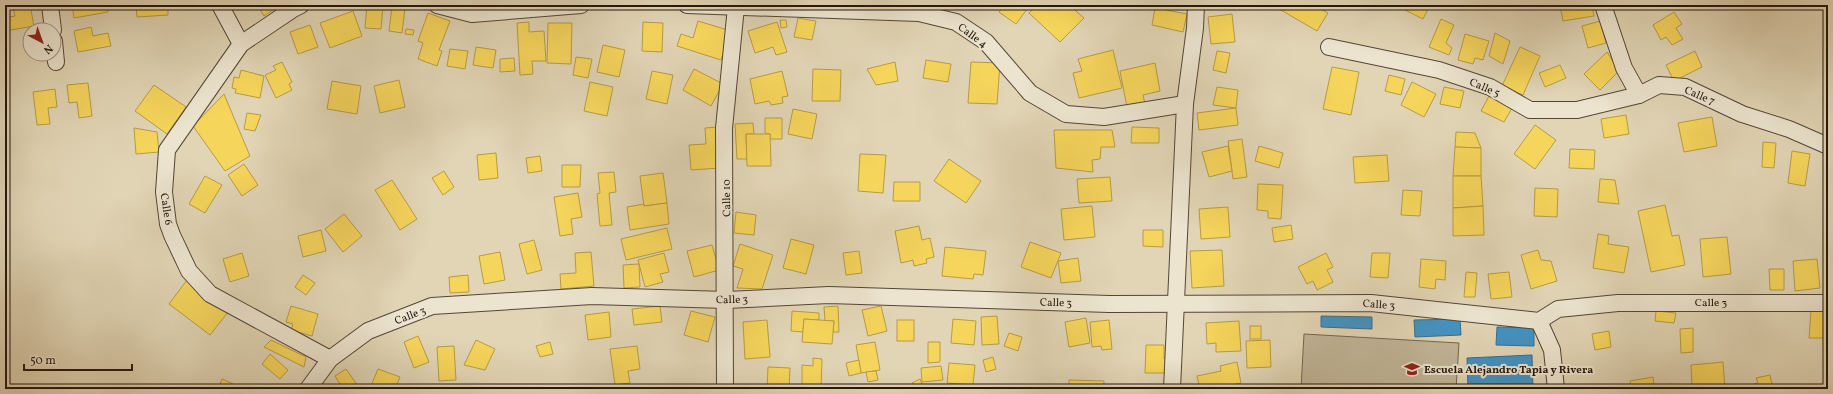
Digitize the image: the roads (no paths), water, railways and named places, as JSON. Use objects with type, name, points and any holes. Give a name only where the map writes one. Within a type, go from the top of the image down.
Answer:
[{"type":"street","points":[[50,5],[52,22]]},
{"type":"street","points":[[220,5],[241,44],[293,8],[301,5]]},
{"type":"street","points":[[437,5],[472,14],[581,5]]},
{"type":"street","name":"Calle 4","points":[[687,5],[919,13],[956,22],[986,42],[1030,93],[1066,114],[1104,117],[1185,104]]},
{"type":"street","points":[[1172,389],[1185,104],[1195,28],[1196,5]]},
{"type":"street","points":[[1603,5],[1624,68],[1639,94]]},
{"type":"street","name":"Calle 10","points":[[725,389],[726,300],[724,128],[736,7]]},
{"type":"street","name":"Calle 6","points":[[241,44],[167,150],[164,192],[168,224],[189,271],[210,294],[330,359]]},
{"type":"street","name":"Calle 5","points":[[1329,47],[1439,70],[1490,87],[1530,110],[1577,110],[1639,94]]},
{"type":"street","name":"Calle 7","points":[[1639,94],[1659,85],[1685,87],[1742,114],[1789,129],[1828,146]]},
{"type":"street","name":"Calle 3","points":[[308,389],[330,359],[368,331],[432,306],[592,296],[726,300],[830,295],[1110,304],[1371,303],[1539,321],[1558,309],[1618,302],[1828,303]]},
{"type":"street","points":[[1539,321],[1552,350],[1556,389]]},
{"type":"place","name":"Escuela Alejandro Tapia y Rivera","points":[[1412,369]]}]
